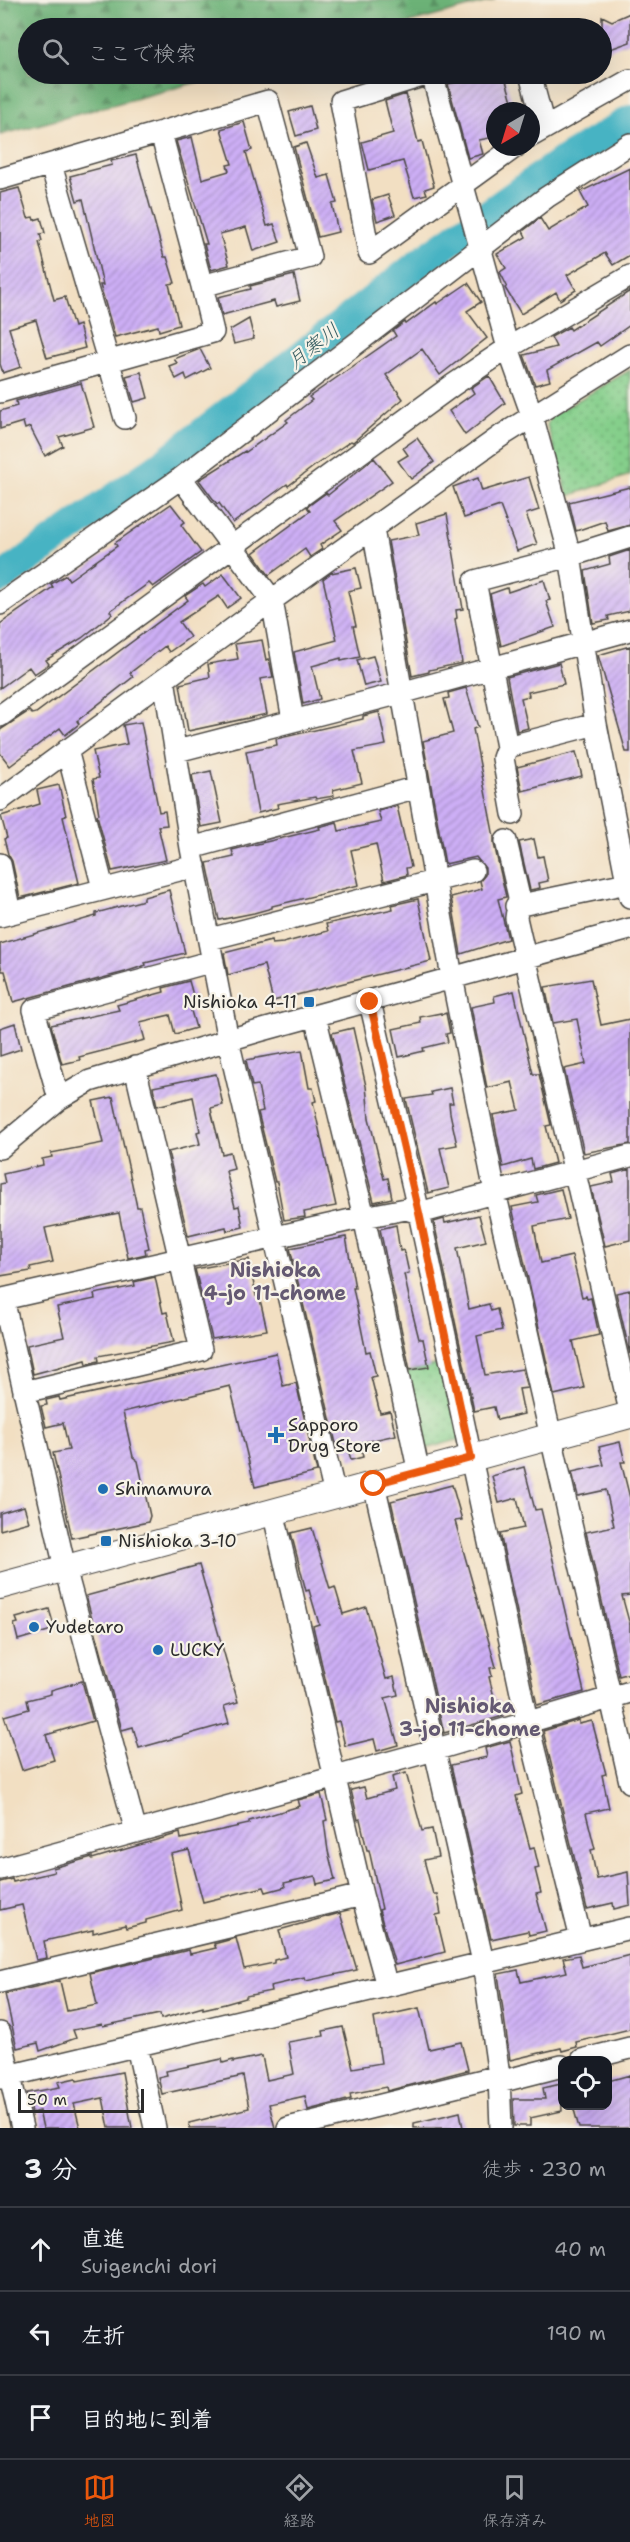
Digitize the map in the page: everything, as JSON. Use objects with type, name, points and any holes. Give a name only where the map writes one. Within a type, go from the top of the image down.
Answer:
[{"type":"main road","points":[[0,1586],[419,1473],[630,1413]]},
{"type":"street","points":[[540,130],[630,80]]},
{"type":"street","points":[[398,84],[341,101],[369,253],[465,190],[505,156]]},
{"type":"street","points":[[434,84],[508,348],[532,415],[570,556],[596,724],[629,890],[516,906]]},
{"type":"street","points":[[531,84],[534,102]]},
{"type":"street","points":[[0,178],[268,101],[310,257],[202,286]]},
{"type":"street","points":[[0,392],[106,360],[213,332],[160,133]]},
{"type":"street","points":[[0,604],[181,478],[479,240],[630,144]]},
{"type":"street","points":[[51,165],[106,360],[125,418]]},
{"type":"street","points":[[0,716],[453,385],[508,348],[630,276]]},
{"type":"street","points":[[0,800],[272,600],[532,415],[630,355]]},
{"type":"street","points":[[181,478],[272,600],[293,720]]},
{"type":"street","points":[[372,529],[452,977],[495,1192],[630,1782]]},
{"type":"street","points":[[513,814],[503,758],[507,747],[489,667],[475,581],[570,556],[630,537]]},
{"type":"street","points":[[177,751],[630,630]]},
{"type":"street","points":[[164,679],[193,857],[228,1040],[334,1495]]},
{"type":"street","points":[[507,747],[596,724]]},
{"type":"street","points":[[67,750],[103,888]]},
{"type":"street","points":[[0,864],[5,915],[103,888],[193,857],[418,787]]},
{"type":"street","points":[[506,841],[519,897],[516,918],[630,1413]]},
{"type":"street","points":[[210,939],[473,871]]},
{"type":"street","points":[[0,1148],[58,1099],[90,1081],[135,1066],[630,929]]},
{"type":"street","points":[[58,1099],[34,1010],[213,961]]},
{"type":"street","points":[[370,1002],[419,1213],[527,1721],[581,1940]]},
{"type":"street","points":[[315,1016],[364,1217],[419,1473]]},
{"type":"street","points":[[24,1392],[201,1350],[135,1066]]},
{"type":"street","points":[[136,1832],[65,1568],[3,1299],[364,1217],[406,1209],[419,1213],[630,1156]]},
{"type":"street","points":[[374,1484],[483,1962],[499,2079],[501,2128]]},
{"type":"street","points":[[273,1511],[362,1895],[387,1986]]},
{"type":"street","points":[[0,1869],[434,1750],[630,1692]]},
{"type":"street","points":[[0,1982],[362,1895]]},
{"type":"street","points":[[6,2076],[630,1928]]},
{"type":"street","points":[[0,2033],[6,2076],[22,2128]]},
{"type":"street","points":[[137,2046],[155,2128]]},
{"type":"street","points":[[600,2056],[630,2048]]},
{"type":"street","points":[[288,2128],[358,2120],[499,2079],[558,2067]]},
{"type":"green space","points":[[0,0],[495,0],[428,18],[18,18],[18,84],[190,84],[0,135]]},
{"type":"green space","points":[[630,370],[630,475],[568,496],[547,425],[551,416]]},
{"type":"green space","points":[[445,1362],[464,1438],[421,1450],[404,1373]]},
{"type":"building","points":[[630,13],[630,42],[612,48],[612,21]]},
{"type":"building","points":[[448,84],[507,84],[512,102],[486,102],[486,139],[479,140],[483,154],[468,158]]},
{"type":"building","points":[[406,94],[418,142],[422,141],[434,186],[425,189],[427,194],[414,197],[403,161],[369,170],[362,142],[393,133],[385,101]]},
{"type":"building","points":[[310,106],[316,130],[296,136],[289,112]]},
{"type":"building","points":[[244,122],[252,150],[246,152],[267,226],[274,224],[280,242],[253,251],[246,227],[220,234],[229,265],[211,270],[204,244],[207,244],[176,141],[192,137],[202,179],[229,171],[227,165],[232,164],[221,129]]},
{"type":"building","points":[[306,143],[318,178],[329,175],[337,203],[332,204],[338,232],[318,237],[294,147]]},
{"type":"building","points":[[136,155],[164,257],[167,257],[175,283],[169,284],[179,325],[159,331],[158,326],[115,337],[100,285],[103,285],[83,199],[77,201],[70,176],[112,165],[111,161]]},
{"type":"building","points":[[630,168],[630,255],[613,265],[605,253],[567,275],[576,290],[560,300],[556,292],[521,314],[505,288],[507,286],[500,272],[506,268],[497,254],[526,237],[523,231],[540,218],[548,231],[588,207],[580,192]]},
{"type":"building","points":[[19,188],[28,218],[33,217],[34,220],[41,218],[45,233],[40,234],[42,241],[39,242],[54,300],[65,297],[74,327],[79,325],[85,348],[47,358],[36,320],[9,328],[21,367],[3,373],[0,364],[0,193]]},
{"type":"building","points":[[388,195],[395,215],[377,221],[372,200]]},
{"type":"building","points":[[294,275],[300,301],[276,307],[274,301],[222,315],[218,297]]},
{"type":"building","points":[[468,283],[481,302],[467,311],[487,338],[440,375],[422,349],[386,375],[403,399],[353,442],[351,441],[317,464],[288,486],[287,484],[233,523],[199,480],[246,452],[288,422],[286,420],[312,400],[309,397],[396,336],[393,331]]},
{"type":"building","points":[[630,291],[630,325],[600,346],[597,342],[547,370],[550,381],[535,385],[524,355],[556,347],[551,337],[569,327],[571,330]]},
{"type":"building","points":[[249,319],[254,339],[234,344],[230,330]]},
{"type":"building","points":[[200,349],[210,368],[187,380],[185,374],[176,379],[169,366],[177,363],[174,359]]},
{"type":"building","points":[[141,372],[148,398],[134,402],[126,376]]},
{"type":"building","points":[[489,376],[505,403],[465,435],[449,411],[474,393],[471,388]]},
{"type":"building","points":[[81,383],[94,427],[59,437],[63,446],[45,456],[30,427],[25,429],[23,422],[0,429],[0,411],[17,406],[16,401]]},
{"type":"building","points":[[417,438],[434,462],[411,479],[398,461],[408,455],[403,448]]},
{"type":"building","points":[[374,458],[392,481],[335,521],[342,530],[320,545],[322,549],[310,557],[305,549],[269,575],[253,553],[310,511],[307,507],[326,493],[328,495]]},
{"type":"building","points":[[529,477],[539,510],[526,514],[537,544],[517,551],[500,506],[464,518],[453,487],[478,478],[482,491]]},
{"type":"building","points":[[630,487],[630,525],[608,531],[605,521],[576,531],[569,502]]},
{"type":"building","points":[[171,504],[185,522],[181,525],[201,552],[153,587],[149,583],[110,611],[112,614],[82,638],[46,660],[49,664],[34,674],[29,667],[0,688],[0,624],[53,587],[51,584],[66,575],[69,580],[117,546],[115,543]]},
{"type":"building","points":[[447,514],[463,609],[456,610],[457,618],[455,619],[462,663],[412,676],[388,541],[419,535],[416,523]]},
{"type":"building","points":[[630,550],[630,611],[608,616],[609,620],[593,623],[585,571],[610,564],[609,557]]},
{"type":"building","points":[[356,568],[361,588],[348,591],[360,657],[341,661],[341,658],[312,666],[320,699],[303,704],[294,652],[337,640],[323,579],[331,573]]},
{"type":"building","points":[[223,574],[241,598],[227,608],[219,596],[179,622],[190,637],[169,652],[165,646],[130,673],[133,677],[77,721],[79,724],[65,735],[60,728],[10,766],[0,753],[0,730],[29,711],[32,714],[36,713],[188,600],[185,596],[203,584],[205,587]]},
{"type":"building","points":[[544,580],[550,600],[546,601],[555,627],[501,646],[490,594],[507,588],[508,592]]},
{"type":"building","points":[[262,640],[266,660],[269,659],[273,677],[260,679],[267,714],[188,731],[180,684],[210,677],[208,664],[238,659],[235,644]]},
{"type":"building","points":[[630,646],[630,752],[626,752],[598,655]]},
{"type":"building","points":[[373,656],[381,682],[364,686],[357,660]]},
{"type":"building","points":[[559,663],[564,684],[528,692],[529,696],[521,698],[528,728],[517,731],[507,677]]},
{"type":"building","points":[[466,688],[478,727],[473,729],[506,897],[498,899],[508,939],[461,954],[451,897],[482,889],[480,881],[485,875],[485,868],[476,857],[445,864],[423,741],[453,733],[444,699],[449,698],[448,693]]},
{"type":"building","points":[[379,712],[386,745],[354,751],[362,783],[333,790],[334,796],[277,804],[278,808],[258,813],[246,751],[277,745],[276,739],[363,719],[363,716]]},
{"type":"building","points":[[141,722],[159,812],[165,811],[167,825],[158,826],[166,860],[112,871],[97,815],[99,814],[93,779],[99,778],[93,751],[127,744],[123,725]]},
{"type":"building","points":[[576,752],[582,776],[522,791],[517,767]]},
{"type":"building","points":[[211,771],[222,823],[201,827],[192,775]]},
{"type":"building","points":[[59,785],[66,816],[63,817],[79,883],[20,898],[12,861],[4,839],[7,838],[1,816],[40,804],[37,790]]},
{"type":"building","points":[[397,806],[411,867],[406,868],[407,875],[384,881],[376,844],[351,850],[359,885],[219,920],[207,863],[234,857],[232,850],[320,829],[319,827],[337,822],[339,831],[381,822],[378,811]]},
{"type":"building","points":[[534,839],[538,857],[543,856],[548,881],[539,883],[540,888],[530,890],[519,842]]},
{"type":"building","points":[[169,890],[185,953],[145,963],[146,965],[125,972],[13,1002],[5,971],[2,971],[0,944],[96,916],[96,913],[144,900],[144,897]]},
{"type":"building","points":[[418,899],[431,961],[273,1001],[264,965],[228,975],[224,953],[271,941],[272,944],[283,943],[328,931],[326,924],[393,909],[392,905]]},
{"type":"building","points":[[591,979],[601,1025],[630,1019],[630,1144],[584,1153],[564,1069],[586,1064],[577,1019],[553,1023],[545,987]]},
{"type":"building","points":[[189,981],[195,1002],[189,1004],[196,1028],[175,1034],[170,1015],[140,1022],[145,1040],[79,1057],[80,1060],[62,1064],[51,1025],[119,1010],[117,1005],[164,992],[163,988]]},
{"type":"building","points":[[514,991],[533,1074],[539,1074],[551,1125],[546,1126],[555,1163],[533,1169],[531,1159],[503,1167],[493,1115],[519,1110],[512,1082],[487,1088],[471,1007],[495,1002],[494,996]]},
{"type":"building","points":[[441,1013],[441,1015],[446,1013],[450,1033],[446,1034],[448,1042],[399,1057],[393,1029],[421,1023],[420,1017]]},
{"type":"building","points":[[15,1023],[21,1049],[0,1056],[0,1028]]},
{"type":"building","points":[[353,1028],[366,1086],[369,1118],[384,1179],[388,1178],[392,1198],[374,1202],[332,1033]]},
{"type":"building","points":[[302,1050],[309,1088],[313,1088],[316,1101],[313,1102],[336,1206],[304,1212],[305,1217],[284,1220],[277,1182],[275,1182],[258,1112],[263,1111],[258,1085],[252,1086],[246,1060]]},
{"type":"building","points":[[216,1074],[223,1105],[211,1108],[212,1114],[222,1154],[230,1152],[234,1169],[226,1171],[235,1207],[239,1206],[243,1227],[227,1231],[226,1227],[188,1236],[168,1152],[200,1144],[197,1132],[200,1131],[193,1097],[157,1106],[153,1087]]},
{"type":"building","points":[[450,1088],[453,1103],[449,1103],[450,1113],[457,1145],[440,1148],[449,1188],[428,1193],[406,1099],[432,1095],[431,1092]]},
{"type":"building","points":[[113,1097],[137,1207],[140,1207],[149,1248],[145,1249],[146,1254],[128,1258],[119,1213],[45,1228],[53,1262],[30,1267],[31,1271],[0,1276],[0,1184],[5,1183],[3,1174],[43,1165],[42,1159],[52,1157],[51,1153],[103,1143],[93,1101]]},
{"type":"building","points":[[630,1169],[630,1240],[605,1246],[591,1187],[614,1182],[612,1174]]},
{"type":"building","points":[[561,1189],[568,1219],[534,1226],[541,1263],[572,1256],[582,1297],[591,1298],[599,1335],[573,1341],[584,1388],[554,1395],[512,1207],[538,1202],[536,1195]]},
{"type":"building","points":[[479,1215],[486,1241],[457,1248],[469,1309],[489,1304],[491,1311],[497,1309],[502,1330],[477,1336],[485,1375],[522,1369],[527,1388],[519,1389],[524,1414],[497,1420],[494,1407],[474,1411],[434,1222],[444,1219],[445,1223]]},
{"type":"building","points":[[396,1225],[400,1251],[404,1250],[409,1273],[404,1274],[412,1311],[419,1339],[423,1339],[429,1367],[410,1370],[380,1229]]},
{"type":"building","points":[[346,1237],[355,1288],[353,1288],[366,1352],[370,1351],[376,1376],[371,1377],[380,1413],[390,1411],[396,1435],[360,1443],[363,1457],[351,1460],[348,1449],[338,1452],[290,1248]]},
{"type":"building","points":[[249,1259],[256,1296],[259,1295],[267,1330],[212,1339],[195,1269]]},
{"type":"building","points":[[155,1277],[163,1313],[167,1312],[174,1342],[98,1356],[99,1361],[87,1364],[86,1360],[33,1374],[27,1345],[64,1337],[57,1307],[95,1299],[94,1294],[135,1286],[134,1282]]},
{"type":"building","points":[[630,1290],[630,1354],[616,1293]]},
{"type":"building","points":[[276,1353],[283,1386],[296,1383],[317,1472],[255,1487],[230,1386],[123,1412],[133,1457],[138,1461],[150,1516],[148,1522],[72,1538],[53,1453],[69,1450],[63,1423],[46,1427],[41,1406],[47,1405],[46,1400],[59,1397],[60,1400]]},
{"type":"building","points":[[620,1442],[625,1462],[621,1462],[630,1498],[630,1595],[622,1596],[630,1625],[630,1673],[619,1676],[586,1532],[614,1526],[606,1490],[578,1496],[572,1472],[604,1465],[599,1447]]},
{"type":"building","points":[[524,1467],[535,1510],[541,1509],[584,1692],[537,1705],[500,1533],[524,1528],[517,1498],[499,1503],[492,1476]]},
{"type":"building","points":[[452,1485],[462,1520],[455,1521],[496,1667],[490,1668],[492,1676],[489,1677],[495,1701],[499,1700],[503,1716],[444,1733],[391,1501]]},
{"type":"building","points":[[24,1506],[29,1522],[0,1530],[0,1513]]},
{"type":"building","points":[[312,1528],[330,1589],[335,1587],[343,1614],[366,1607],[386,1679],[394,1677],[398,1695],[385,1698],[398,1745],[377,1751],[374,1739],[345,1746],[339,1721],[335,1722],[313,1626],[319,1624],[309,1590],[306,1591],[291,1533]]},
{"type":"building","name":"LUCKY","points":[[199,1565],[238,1702],[224,1706],[229,1723],[139,1748],[133,1727],[122,1730],[86,1596]]},
{"type":"building","name":"Yudetaro","points":[[49,1609],[55,1629],[18,1640],[14,1624],[18,1623],[16,1618]]},
{"type":"building","points":[[82,1681],[93,1721],[46,1735],[54,1760],[22,1770],[4,1716],[29,1709],[27,1700],[51,1694],[51,1690]]},
{"type":"building","points":[[579,1720],[579,1724],[592,1721],[606,1774],[602,1775],[609,1808],[586,1813],[595,1849],[591,1850],[597,1879],[628,1872],[630,1905],[614,1909],[613,1903],[587,1909],[543,1731]]},
{"type":"building","points":[[510,1741],[522,1794],[516,1796],[530,1848],[534,1847],[539,1868],[535,1869],[541,1893],[536,1894],[546,1931],[529,1935],[528,1931],[491,1939],[451,1765],[487,1757],[485,1748]]},
{"type":"building","points":[[406,1773],[422,1831],[432,1829],[438,1857],[424,1860],[433,1894],[437,1894],[441,1914],[436,1915],[445,1952],[395,1965],[379,1910],[382,1909],[369,1850],[367,1850],[360,1819],[358,1820],[351,1790],[364,1787],[367,1798],[395,1790],[392,1777]]},
{"type":"building","points":[[321,1794],[327,1820],[324,1821],[328,1851],[335,1880],[317,1884],[315,1876],[284,1883],[285,1887],[266,1892],[264,1887],[203,1902],[189,1850],[171,1854],[182,1910],[126,1928],[125,1925],[93,1933],[93,1930],[44,1941],[47,1958],[36,1960],[22,1905],[0,1910],[0,1882],[12,1879],[13,1882],[54,1872],[53,1868],[180,1833],[181,1839],[249,1824],[249,1821],[300,1806],[298,1800]]},
{"type":"building","points":[[340,1913],[357,1970],[270,1986],[271,1991],[161,2019],[160,2014],[73,2030],[76,2038],[40,2051],[38,2043],[17,2048],[5,1994],[60,1981],[67,2011],[97,2005],[90,1973],[189,1950],[190,1954],[216,1948],[214,1944],[236,1938],[244,1969],[274,1963],[274,1960],[286,1957],[279,1930]]},
{"type":"building","points":[[579,1955],[582,1967],[630,1955],[630,2029],[576,2042],[577,2047],[562,2051],[561,2048],[510,2060],[498,1974],[518,1970],[521,1982],[567,1972],[563,1958]]},
{"type":"building","points":[[419,2008],[429,2049],[461,2042],[468,2070],[387,2091],[386,2087],[350,2094],[351,2099],[308,2110],[305,2096],[269,2104],[275,2128],[190,2128],[189,2123],[249,2108],[243,2076],[162,2094],[158,2077],[167,2075],[166,2071],[222,2059],[223,2063],[262,2056],[267,2080],[294,2074],[288,2042],[324,2036],[323,2031],[343,2027],[353,2068],[381,2063],[374,2018]]},
{"type":"building","points":[[122,2072],[132,2128],[109,2128],[103,2098],[74,2104],[80,2128],[43,2128],[39,2111],[32,2113],[27,2093],[60,2087],[58,2082],[76,2078],[77,2081]]},
{"type":"building","points":[[630,2075],[630,2128],[579,2128],[574,2110],[612,2110],[612,2080]]},
{"type":"building","points":[[558,2085],[558,2110],[562,2111],[530,2118],[530,2126],[514,2126],[513,2099],[545,2099],[543,2088]]},
{"type":"building","points":[[460,2112],[463,2128],[414,2128],[414,2123]]},
{"type":"waterway","name":"月寒川","points":[[0,579],[161,465],[421,262],[561,162],[630,120]]},
{"type":"place","name":"Nishioka 4-11","points":[[309,1002]]},
{"type":"place","name":"Sapporo Drug Store","points":[[276,1435]]},
{"type":"place","name":"Shimamura","points":[[103,1489]]},
{"type":"place","name":"Nishioka 3-10","points":[[106,1541]]},
{"type":"place","name":"Yudetaro","points":[[34,1627]]},
{"type":"place","name":"LUCKY","points":[[158,1650]]},
{"type":"district","name":"Nishioka 4-jo 11-chome","points":[[275,1282]]},
{"type":"district","name":"Nishioka 3-jo 11-chome","points":[[470,1718]]},
{"type":"route","points":[[370,1002],[419,1213],[471,1458],[374,1484]]}]
